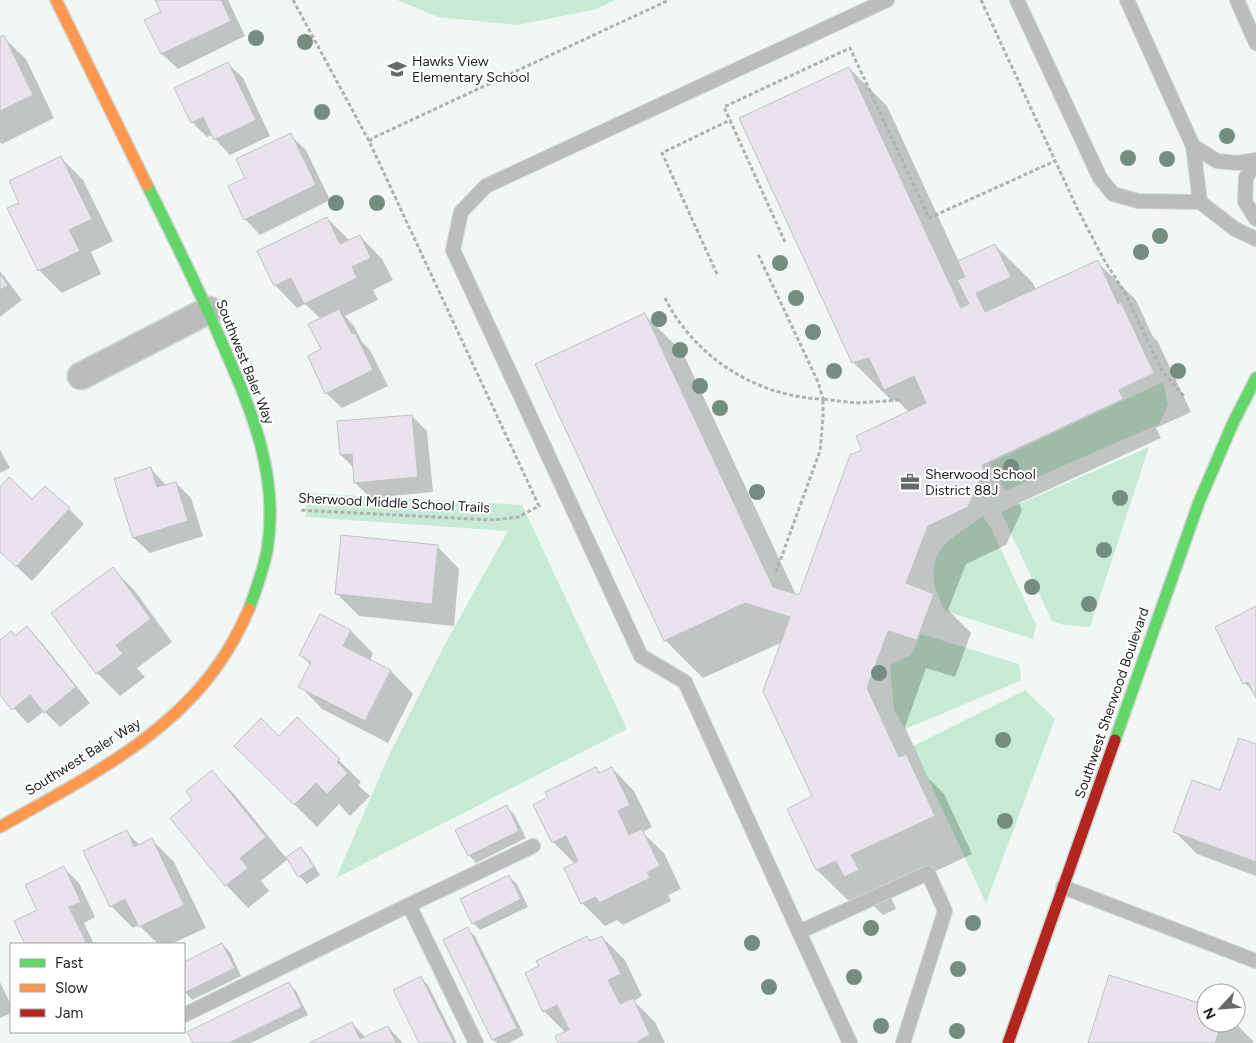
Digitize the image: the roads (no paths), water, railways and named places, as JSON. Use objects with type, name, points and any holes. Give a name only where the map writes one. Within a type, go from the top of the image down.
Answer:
[{"type":"street","name":"Southwest Baler Way","points":[[0,827],[129,749],[164,722],[191,697],[212,674],[237,636],[264,565],[269,535],[266,465],[256,425],[209,310],[56,0]]},
{"type":"street","points":[[81,376],[209,310]]},
{"type":"street","name":"Southwest Sherwood Boulevard","points":[[1008,1043],[1199,502],[1235,417],[1256,378]]},
{"type":"lane","points":[[850,1043],[685,682],[641,656],[453,250],[461,212],[486,186],[887,0]]},
{"type":"lane","points":[[1017,0],[1100,178],[1113,194],[1138,201],[1200,202],[1235,229],[1256,239]]},
{"type":"lane","points":[[1127,0],[1193,146],[1200,202]]},
{"type":"lane","points":[[1236,0],[1256,43]]},
{"type":"lane","points":[[1193,146],[1216,161],[1238,163],[1256,161]]},
{"type":"lane","points":[[1256,161],[1246,177],[1245,202],[1256,219]]},
{"type":"lane","points":[[185,1015],[533,846]]},
{"type":"lane","points":[[799,932],[928,873],[945,911],[903,1043]]},
{"type":"lane","points":[[1063,887],[1256,961]]},
{"type":"lane","points":[[409,906],[476,1043]]},
{"type":"place","name":"Hawks View Elementary School","points":[[397,69]]},
{"type":"place","name":"Sherwood School District 88J","points":[[910,482]]}]
